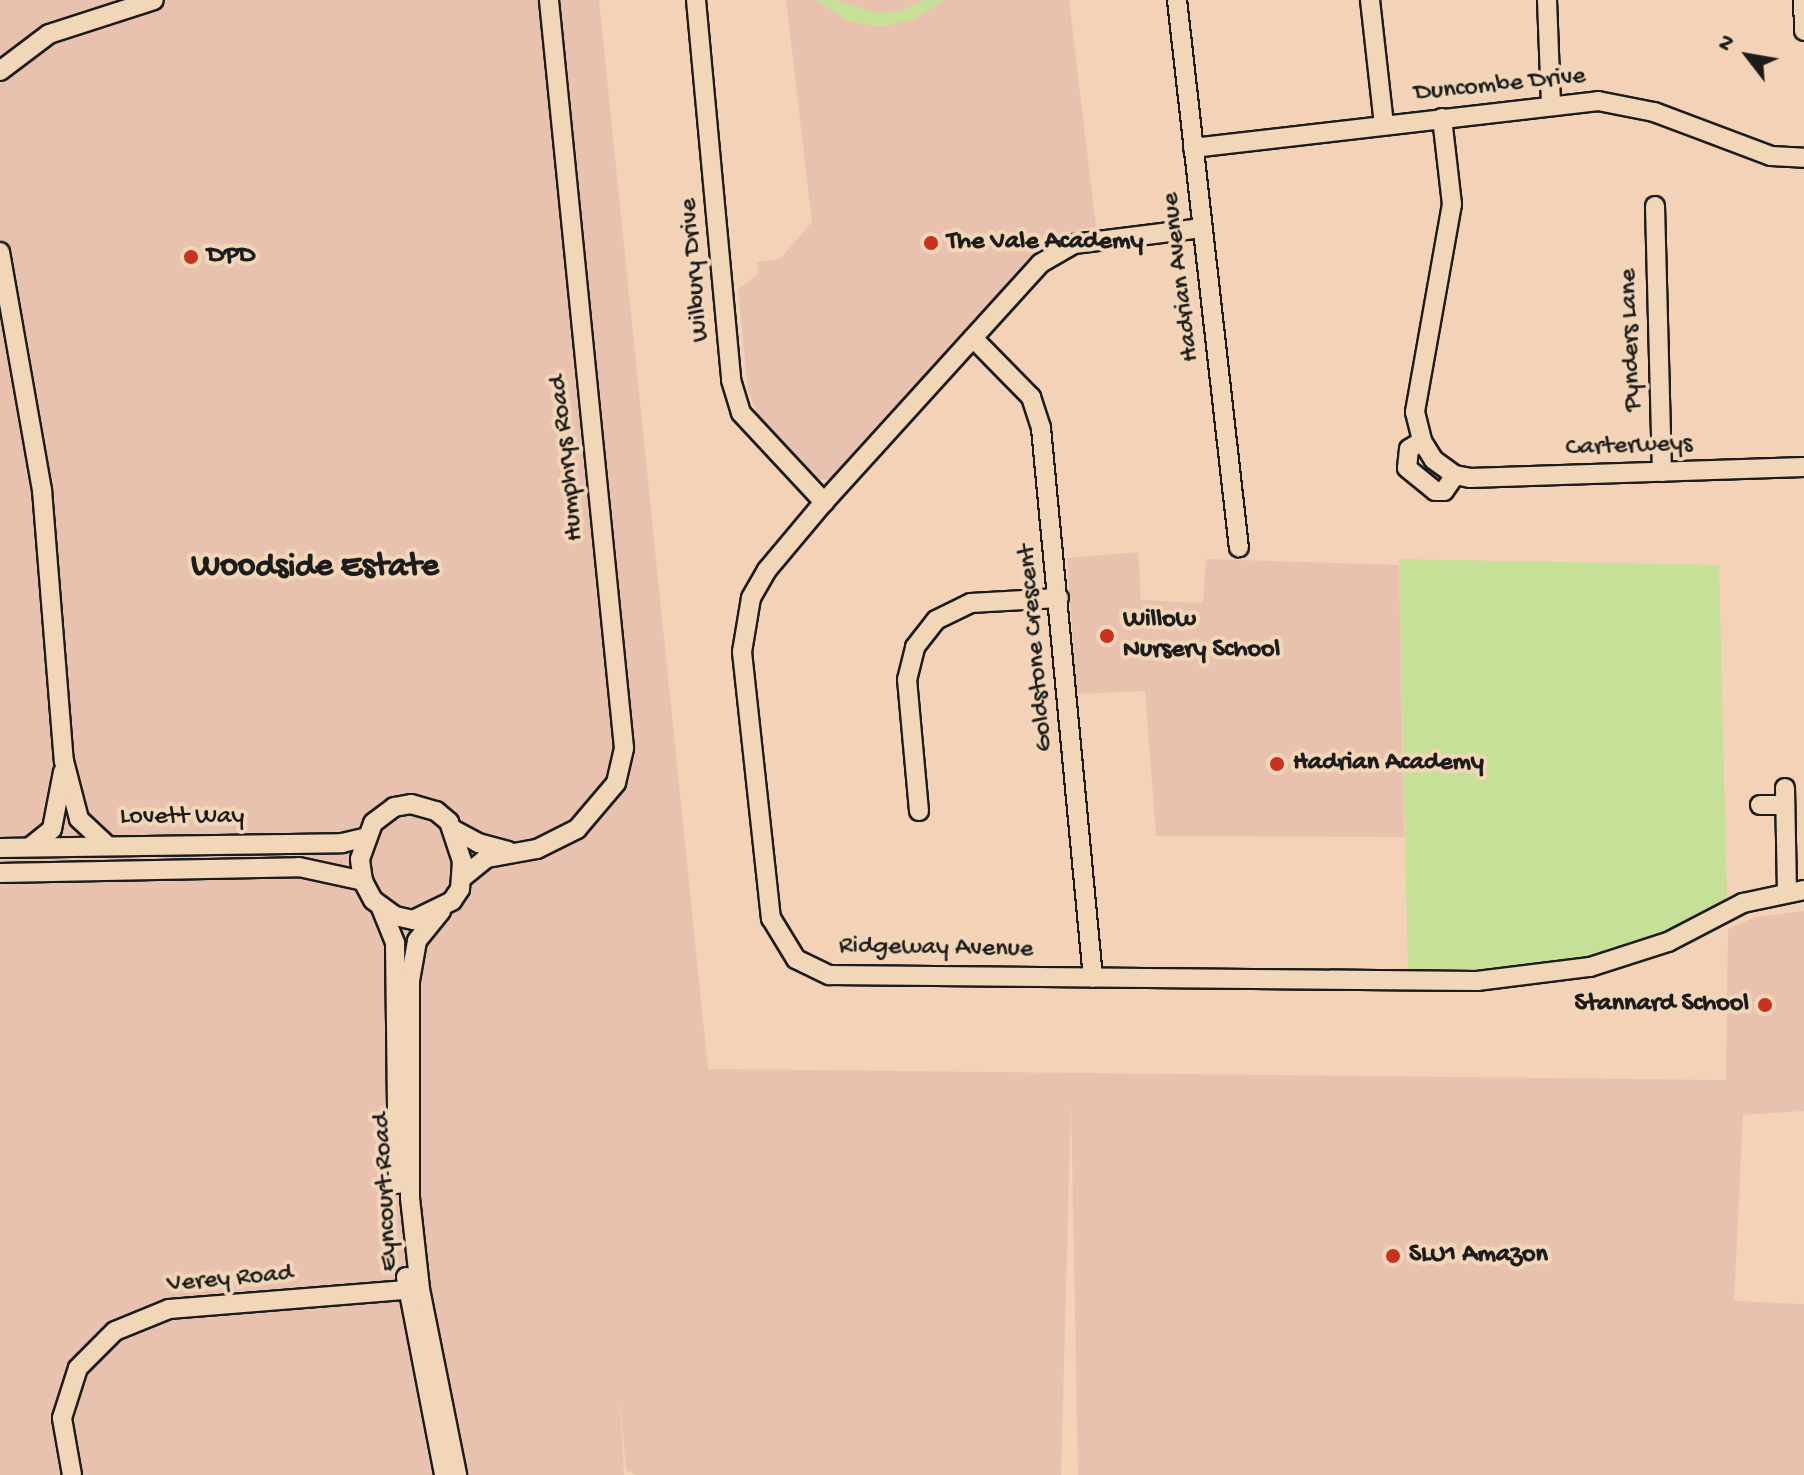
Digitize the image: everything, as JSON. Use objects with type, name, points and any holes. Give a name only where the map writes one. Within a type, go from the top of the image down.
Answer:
[{"type":"street","points":[[0,71],[13,56],[49,34],[154,0]]},
{"type":"street","name":"Humphrys Road","points":[[462,878],[487,858],[552,843],[577,829],[616,783],[624,748],[549,0]]},
{"type":"street","name":"Wilbury Drive","points":[[696,0],[731,380],[741,413],[761,440],[824,502]]},
{"type":"street","name":"Hadrian Avenue","points":[[1177,0],[1239,548]]},
{"type":"street","points":[[1370,0],[1384,124]]},
{"type":"street","points":[[1547,0],[1551,105]]},
{"type":"street","points":[[1803,0],[1804,31]]},
{"type":"street","name":"Duncombe Drive","points":[[1193,148],[1551,105],[1624,103],[1771,156],[1804,158]]},
{"type":"street","name":"Carterweys","points":[[1442,118],[1452,204],[1415,412],[1422,441],[1434,460],[1455,475],[1804,467]]},
{"type":"street","name":"Pynders Lane","points":[[1655,206],[1662,472]]},
{"type":"street","name":"Ridgeway Avenue","points":[[1202,228],[1074,244],[1040,264],[824,502],[767,570],[751,598],[743,627],[771,918],[781,940],[796,959],[829,975],[1353,982],[1537,977],[1590,967],[1668,942],[1743,903],[1796,890]]},
{"type":"street","points":[[0,252],[44,505],[64,761],[79,819],[106,844]]},
{"type":"street","name":"Goldstone Crescent","points":[[973,338],[1031,397],[1041,428],[1093,978]]},
{"type":"street","points":[[919,811],[907,680],[915,647],[936,620],[971,603],[1059,598]]},
{"type":"street","points":[[30,847],[52,829],[64,761]]},
{"type":"street","points":[[1760,805],[1785,797],[1796,890]]},
{"type":"street","points":[[454,830],[462,878],[452,901],[441,911],[413,920],[381,908],[363,881],[364,838],[379,816],[402,805],[436,811],[454,830],[478,843],[514,853]]},
{"type":"street","name":"Lovett Way","points":[[0,848],[106,844],[342,843],[364,838]]},
{"type":"street","name":"Lovett Way","points":[[0,873],[299,867],[363,881]]},
{"type":"street","name":"Eyncourt Road","points":[[381,908],[395,943],[394,1101],[414,1290],[444,1475]]},
{"type":"street","name":"Eyncourt Road","points":[[441,911],[417,941],[410,979],[410,1198],[414,1290],[457,1475]]},
{"type":"street","name":"Verey Road","points":[[72,1475],[62,1418],[78,1368],[115,1331],[169,1309],[414,1290]]},
{"type":"shaded area","points":[[0,0],[599,0],[708,1069],[1726,1080],[1728,929],[1755,917],[1804,911],[1804,1111],[1743,1115],[1734,1301],[1804,1304],[1804,1475],[1078,1475],[1071,1102],[1061,1475],[636,1475],[626,1470],[620,1398],[624,1475],[0,1475]]},
{"type":"shaded area","name":"The Vale Academy","points":[[786,0],[1069,0],[1096,227],[1078,230],[1078,238],[836,479],[815,480],[763,428],[748,391],[738,289],[758,274],[757,262],[780,259],[812,222]]},
{"type":"shaded area","name":"Hadrian Academy","points":[[1138,552],[1141,600],[1203,603],[1206,559],[1399,565],[1404,837],[1156,836],[1145,691],[1077,694],[1067,558]]},
{"type":"green space","points":[[816,0],[836,0],[877,13],[901,11],[924,0],[945,0],[913,20],[880,27],[847,21]]},
{"type":"green space","points":[[1399,559],[1719,565],[1727,904],[1664,938],[1596,960],[1538,968],[1408,971]]},
{"type":"place","name":"The Vale Academy","points":[[931,243]]},
{"type":"place","name":"DPD","points":[[191,257]]},
{"type":"place","name":"Willow Nursery School","points":[[1107,636]]},
{"type":"place","name":"Hadrian Academy","points":[[1277,764]]},
{"type":"place","name":"Stannard School","points":[[1765,1005]]},
{"type":"place","name":"SLU1 Amazon","points":[[1393,1256]]},
{"type":"district","name":"Woodside Estate","points":[[315,569]]}]
